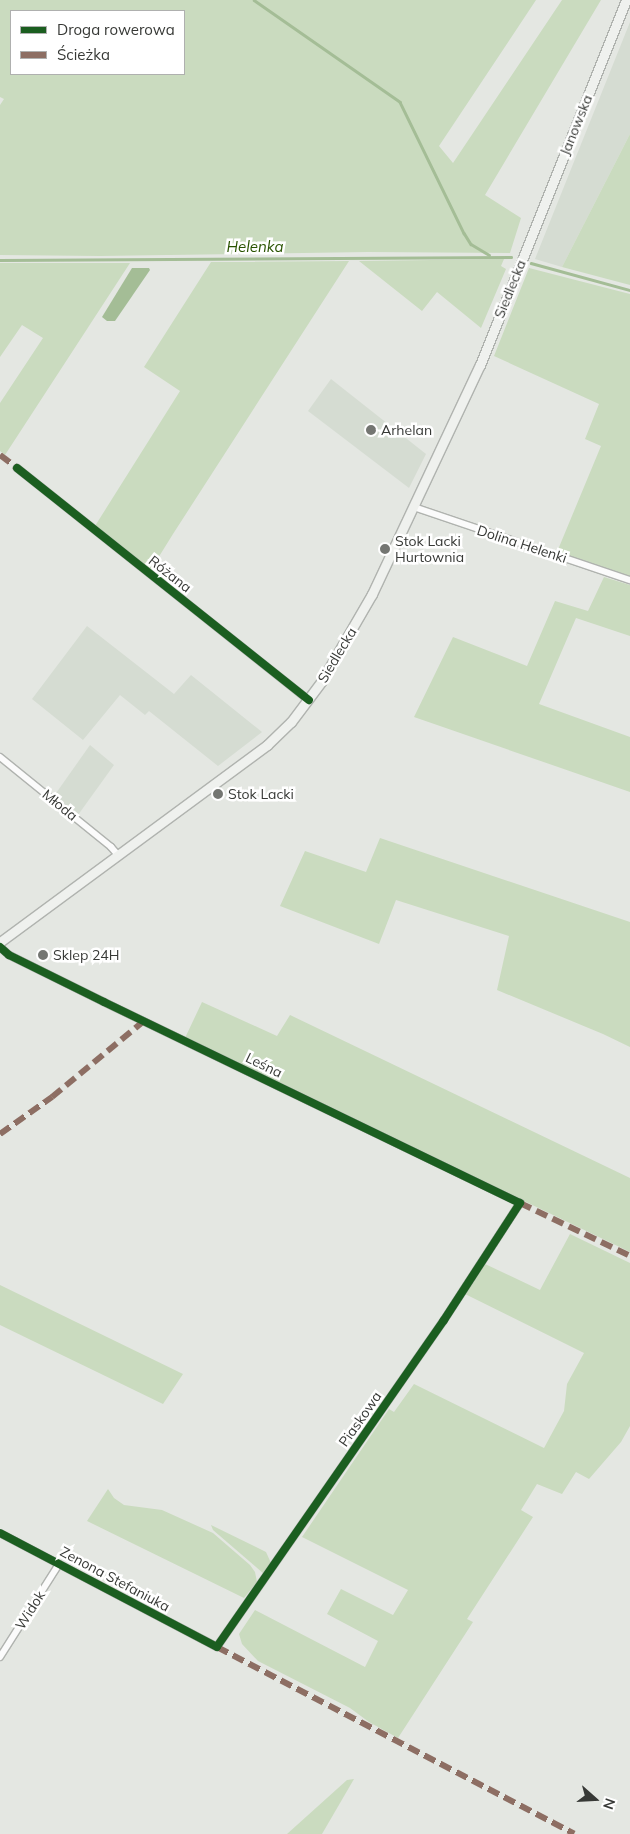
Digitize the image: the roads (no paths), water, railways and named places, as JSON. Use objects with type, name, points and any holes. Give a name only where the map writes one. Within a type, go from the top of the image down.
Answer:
[{"type":"main road","name":"Janowska","points":[[526,250],[626,0]]},
{"type":"main road","name":"Siedlecka","points":[[0,942],[267,745],[308,700],[345,644],[414,507],[480,365],[526,250]]},
{"type":"street","name":"Różana","points":[[17,468],[308,700]]},
{"type":"street","name":"Dolina Helenki","points":[[414,507],[630,580]]},
{"type":"street","name":"Młoda","points":[[0,757],[112,847],[118,855]]},
{"type":"street","name":"Leśna","points":[[0,947],[9,955],[104,1002],[520,1203]]},
{"type":"street","name":"Piaskowa","points":[[217,1647],[444,1320],[520,1203]]},
{"type":"street","name":"Zenona Stefaniuka","points":[[0,1533],[217,1647]]},
{"type":"street","name":"Widok","points":[[0,1657],[59,1564]]},
{"type":"waterway","points":[[254,0],[400,102],[464,233],[471,244],[489,255]]},
{"type":"waterway","name":"Helenka","points":[[0,260],[511,257]]},
{"type":"waterway","name":"Helenka","points":[[531,263],[630,290]]},
{"type":"place","name":"Arhelan","points":[[371,430]]},
{"type":"place","name":"Stok Lacki Hurtownia","points":[[385,549]]},
{"type":"place","name":"Stok Lacki","points":[[218,794]]},
{"type":"place","name":"Sklep 24H","points":[[43,955]]}]
